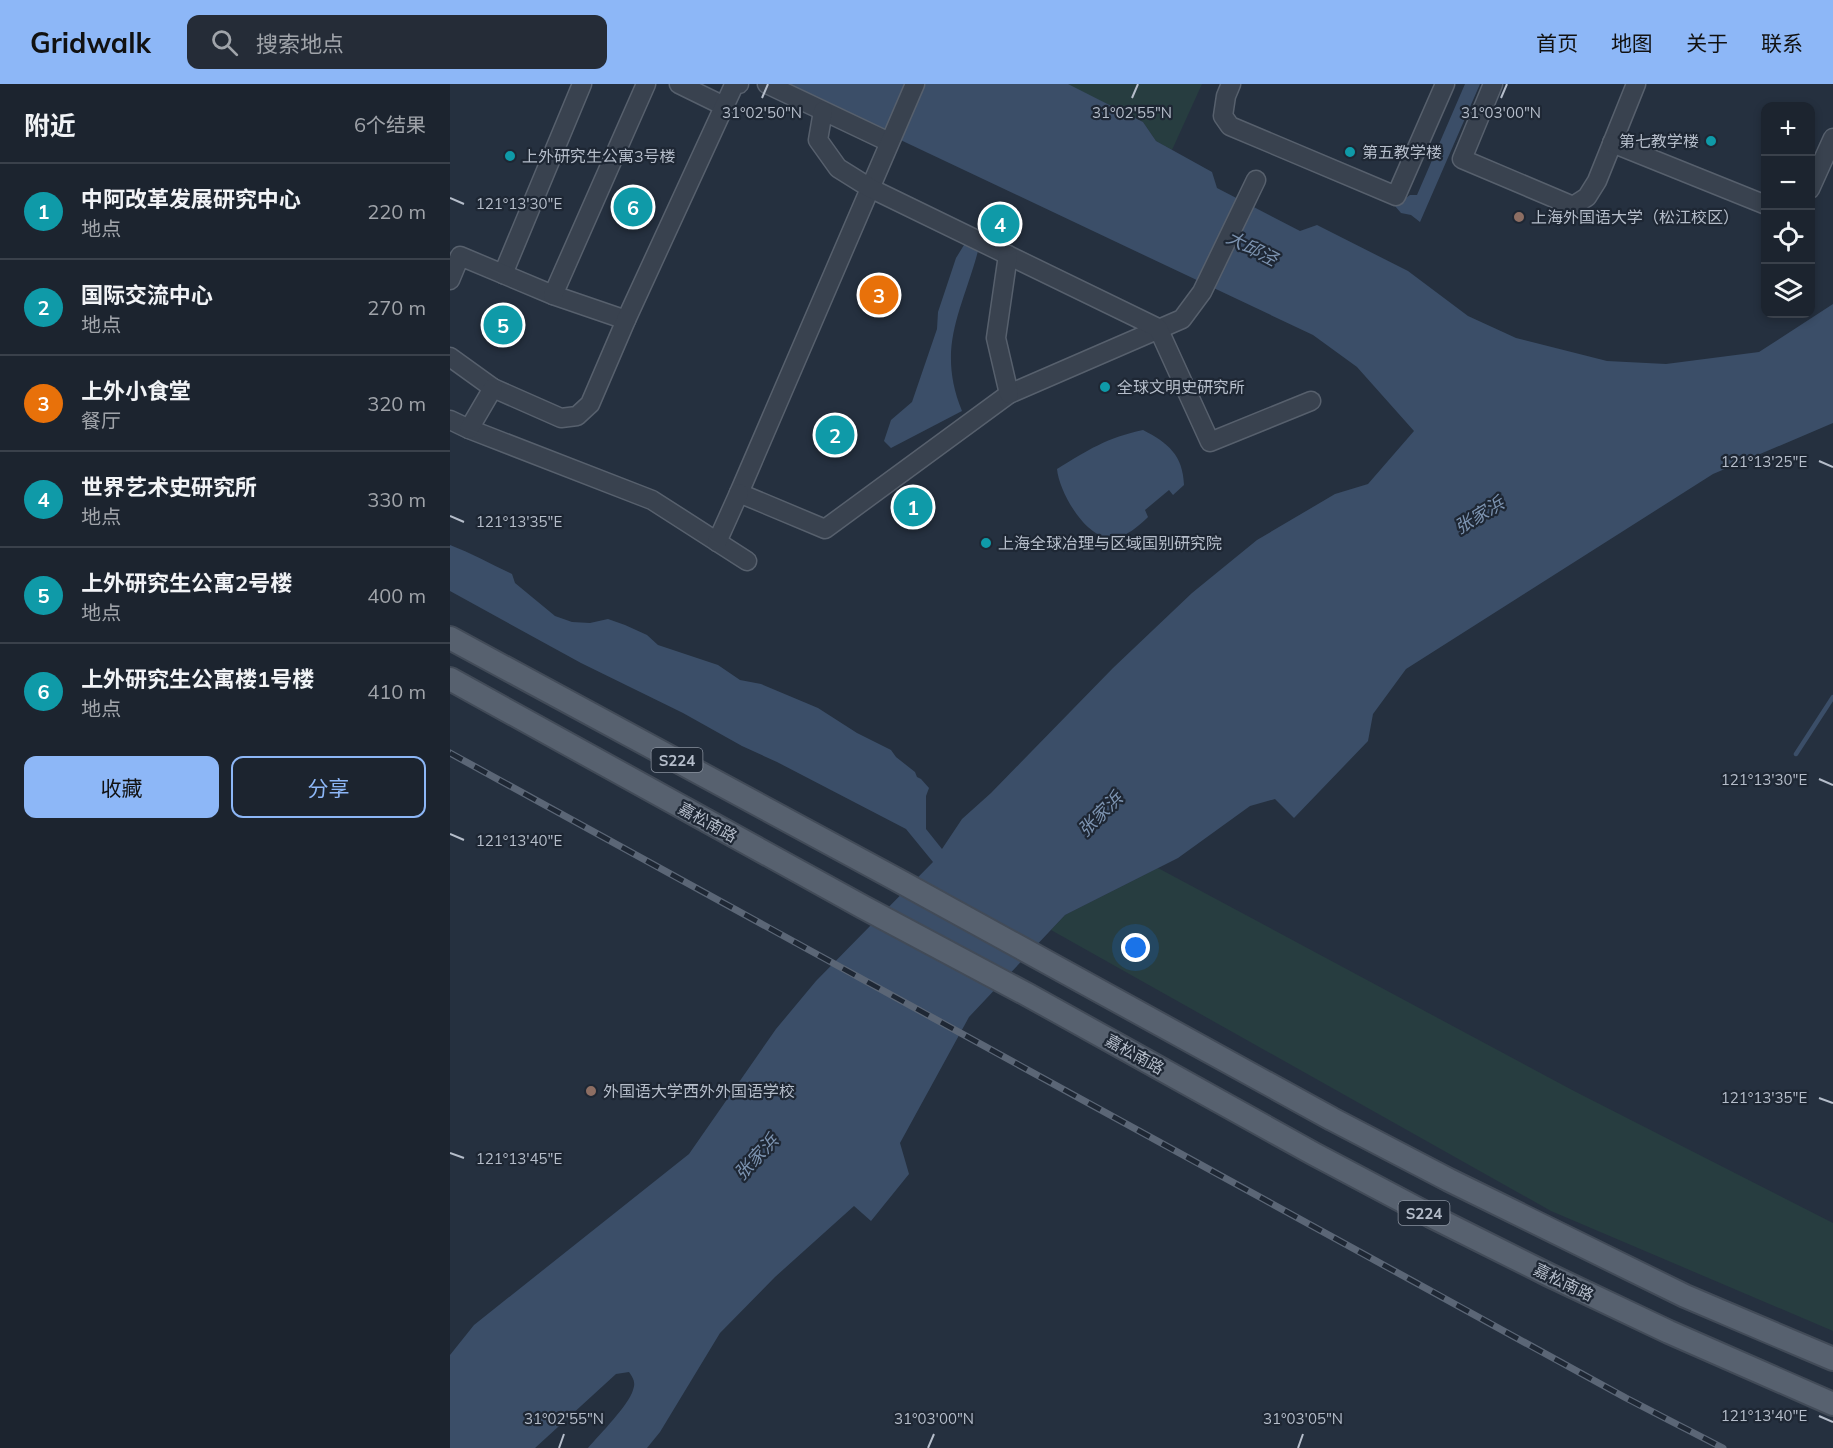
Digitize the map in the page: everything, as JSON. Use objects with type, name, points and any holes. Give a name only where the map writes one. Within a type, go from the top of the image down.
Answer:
[{"type":"main road","name":"S224","points":[[450,638],[1332,1119],[1449,1180],[1685,1296],[1833,1359]]},
{"type":"main road","name":"嘉松南路","points":[[450,679],[1431,1216],[1669,1332],[1833,1404]]},
{"type":"street","points":[[503,274],[582,84]]},
{"type":"street","points":[[553,295],[646,84]]},
{"type":"street","points":[[679,84],[724,105]]},
{"type":"street","points":[[450,357],[493,388],[561,418],[577,416],[590,404],[724,105],[734,85],[739,84]]},
{"type":"street","points":[[767,84],[889,142]]},
{"type":"street","points":[[717,542],[915,84]]},
{"type":"street","points":[[1231,84],[1222,116],[1230,126],[1396,196],[1444,84]]},
{"type":"street","points":[[1492,84],[1462,159],[1573,206],[1587,197],[1597,181],[1636,84]]},
{"type":"street","points":[[823,111],[818,141],[838,168],[870,188],[1158,328],[1210,442],[1311,401]]},
{"type":"street","points":[[1815,178],[1833,138]]},
{"type":"street","points":[[1612,143],[1761,203]]},
{"type":"street","points":[[739,493],[825,529],[1009,394],[1182,319],[1202,292],[1253,187]]},
{"type":"street","points":[[1008,255],[996,338],[1009,394]]},
{"type":"street","points":[[450,280],[460,256],[553,295],[626,320]]},
{"type":"street","points":[[469,429],[493,388]]},
{"type":"street","points":[[450,420],[652,500],[747,561]]},
{"type":"green space","points":[[1066,84],[1202,84],[1172,150],[1156,141],[1143,122]]},
{"type":"green space","points":[[1158,868],[1574,1091],[1833,1223],[1833,1331],[1551,1211],[1051,930],[1065,915]]},
{"type":"water","points":[[782,84],[1068,84],[1143,122],[1156,141],[1212,172],[1217,188],[1300,231],[1317,225],[1408,271],[1468,316],[1516,338],[1607,361],[1666,364],[1759,352],[1811,318],[1815,318],[1815,316],[1833,304],[1833,423],[1713,474],[1406,669],[1373,714],[1368,741],[1294,818],[1275,799],[1250,806],[1178,858],[1065,915],[969,1017],[900,1143],[909,1174],[871,1221],[854,1206],[775,1277],[720,1333],[660,1432],[647,1448],[588,1448],[620,1412],[630,1396],[634,1382],[629,1372],[616,1374],[535,1448],[450,1448],[450,1355],[474,1325],[689,1154],[776,1029],[816,981],[933,862],[906,829],[742,746],[683,713],[581,663],[450,591],[450,545],[512,574],[515,583],[555,616],[572,622],[590,623],[608,619],[625,625],[647,635],[658,645],[718,665],[740,680],[761,684],[818,708],[857,733],[891,750],[929,788],[926,796],[926,829],[942,849],[962,819],[991,793],[1113,668],[1192,593],[1257,540],[1335,494],[1368,484],[1414,431],[1357,367],[1313,335]]},
{"type":"water","points":[[1465,84],[1480,84],[1420,222],[1411,215],[1401,213],[1395,206],[1410,195],[1417,195]]},
{"type":"water","points":[[972,242],[978,251],[959,311],[951,348],[951,367],[962,411],[891,448],[884,441],[891,420],[912,402],[937,329],[938,312],[956,258],[964,245]]},
{"type":"water","points":[[1143,430],[1167,445],[1172,451],[1181,466],[1184,485],[1173,495],[1169,490],[1145,510],[1148,517],[1132,531],[1112,538],[1102,536],[1084,523],[1075,512],[1063,490],[1057,469],[1088,450]]},
{"type":"waterway","points":[[1796,754],[1833,697]]},
{"type":"railway","points":[[450,753],[1626,1398],[1723,1448]]},
{"type":"place","name":"第七教学楼","points":[[1711,141]]},
{"type":"place","name":"第五教学楼","points":[[1350,152]]},
{"type":"place","name":"上外研究生公寓3号楼","points":[[510,156]]},
{"type":"place","name":"上外研究生公寓楼1号楼","points":[[633,207]]},
{"type":"place","name":"上海外国语大学（松江校区）","points":[[1519,217]]},
{"type":"place","name":"世界艺术史研究所","points":[[1000,224]]},
{"type":"place","name":"上外小食堂","points":[[879,295]]},
{"type":"place","name":"上外研究生公寓2号楼","points":[[503,325]]},
{"type":"place","name":"全球文明史研究所","points":[[1105,387]]},
{"type":"place","name":"国际交流中心","points":[[835,435]]},
{"type":"place","name":"中阿改革发展研究中心","points":[[913,507]]},
{"type":"place","name":"上海全球冶理与区域国别研究院","points":[[986,543]]},
{"type":"place","name":"外国语大学西外外国语学校","points":[[591,1091]]},
{"type":"water label","name":"大邱泾","points":[[1252,248]]},
{"type":"water label","name":"张家浜","points":[[1479,515]]},
{"type":"water label","name":"张家浜","points":[[1100,814]]},
{"type":"water label","name":"张家浜","points":[[756,1157]]}]
